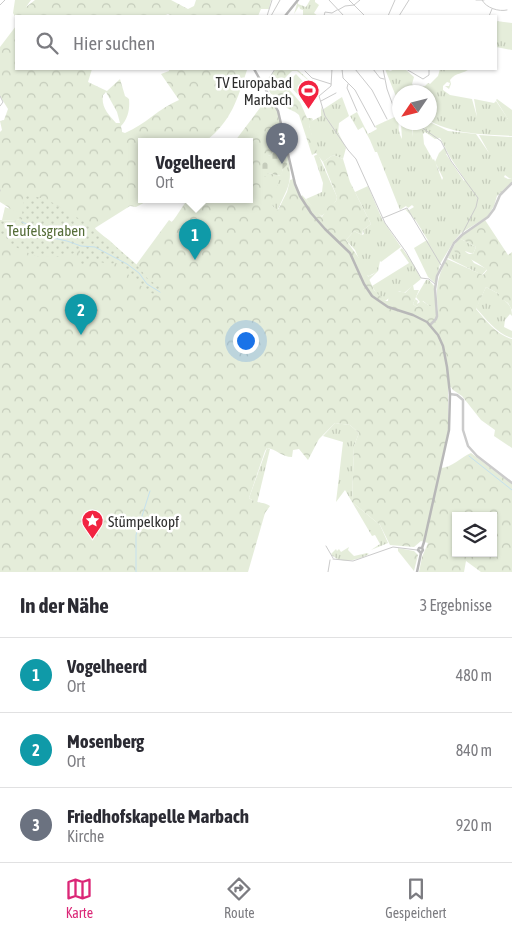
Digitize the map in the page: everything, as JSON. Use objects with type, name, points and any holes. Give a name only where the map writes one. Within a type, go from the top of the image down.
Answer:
[{"type":"main road","points":[[286,15],[298,0]]},
{"type":"main road","points":[[255,70],[278,111],[295,184],[303,201],[316,220],[350,253],[370,293],[388,307],[413,315],[430,325],[439,338],[445,354],[450,394],[447,444],[418,572]]},
{"type":"main road","points":[[421,553],[418,550],[422,548]]},
{"type":"street","points":[[0,5],[5,0]]},
{"type":"street","points":[[267,15],[272,0]]},
{"type":"street","points":[[272,15],[280,0]]},
{"type":"street","points":[[329,0],[343,15]]},
{"type":"street","points":[[349,0],[364,15]]},
{"type":"street","points":[[324,15],[325,12],[332,13],[345,6],[354,5],[360,0]]},
{"type":"street","points":[[388,15],[395,0]]},
{"type":"street","points":[[400,15],[409,0]]},
{"type":"street","points":[[476,0],[483,0],[484,4],[493,8],[503,11],[507,10]]},
{"type":"street","points":[[490,15],[493,8]]},
{"type":"street","points":[[264,86],[274,70]]},
{"type":"street","points":[[332,70],[331,84],[320,94],[325,116],[356,159],[383,219],[406,252],[421,279],[429,280],[436,285]]},
{"type":"street","points":[[342,70],[342,76],[359,97],[375,127]]},
{"type":"street","points":[[356,70],[372,90],[387,119]]},
{"type":"street","points":[[373,70],[380,78],[384,79]]},
{"type":"street","points":[[383,70],[384,79],[392,102]]},
{"type":"street","points":[[408,70],[423,78],[429,75],[429,70]]},
{"type":"street","points":[[305,71],[312,78],[331,84]]},
{"type":"street","points":[[349,84],[347,88],[357,111]]},
{"type":"street","points":[[321,102],[336,93]]},
{"type":"street","points":[[0,96],[3,103],[0,106]]},
{"type":"street","points":[[425,130],[441,141],[451,161],[478,198],[476,207],[462,234],[454,243],[442,265],[436,285],[437,314],[436,319],[430,325]]},
{"type":"street","points":[[462,234],[488,217],[500,195],[512,183]]},
{"type":"street","points":[[383,219],[407,208],[437,260],[442,265]]},
{"type":"street","points":[[450,394],[461,397],[463,402],[463,430],[468,446],[477,456],[512,483]]},
{"type":"street","points":[[450,400],[455,395]]},
{"type":"street","points":[[326,546],[333,559]]},
{"type":"street","points":[[330,560],[353,561],[393,547],[418,550]]},
{"type":"street","points":[[328,572],[330,560],[328,557],[331,555]]},
{"type":"green space","points":[[15,0],[31,0],[26,7],[35,0],[171,0],[188,9],[194,6],[196,0],[271,0],[269,9],[261,9],[258,15],[15,16],[13,13]]},
{"type":"green space","points":[[298,0],[298,4],[306,7],[310,0],[315,0],[319,5],[314,13],[317,15],[303,15],[303,10],[299,6],[294,14]]},
{"type":"green space","points":[[497,21],[512,23],[512,50],[497,47]]},
{"type":"green space","points":[[15,27],[15,70],[92,70],[88,82],[107,91],[120,79],[125,96],[129,99],[128,114],[121,126],[122,132],[125,133],[179,100],[161,74],[169,70],[247,70],[228,117],[209,138],[138,138],[138,203],[144,203],[136,207],[130,206],[95,228],[96,231],[109,240],[136,265],[169,220],[172,222],[185,203],[253,203],[253,138],[237,138],[269,96],[278,111],[287,153],[276,148],[268,156],[268,173],[281,176],[271,201],[273,207],[278,210],[287,192],[290,180],[293,179],[301,197],[302,195],[322,217],[328,207],[336,201],[337,197],[323,162],[333,155],[343,159],[350,182],[371,224],[363,230],[362,235],[354,231],[346,240],[361,261],[374,290],[385,301],[388,301],[391,293],[399,291],[405,293],[413,285],[414,290],[419,290],[413,304],[417,307],[422,301],[438,311],[438,284],[447,259],[483,275],[487,270],[454,250],[456,247],[469,254],[473,254],[476,247],[459,238],[485,220],[508,255],[512,252],[512,310],[508,303],[498,297],[499,294],[486,287],[476,309],[497,331],[512,339],[512,448],[494,436],[495,430],[481,420],[462,396],[451,387],[448,387],[448,431],[440,468],[444,468],[471,453],[512,484],[512,572],[481,572],[466,561],[464,572],[419,572],[422,557],[428,543],[421,541],[414,547],[390,545],[380,525],[352,502],[354,446],[359,433],[350,425],[335,423],[319,439],[308,460],[299,449],[293,450],[292,457],[267,448],[265,451],[249,498],[270,506],[265,513],[248,572],[0,572],[0,220],[13,221],[19,219],[8,207],[0,202],[0,132],[2,130],[0,121],[4,120],[8,109],[0,96],[0,47]],"holes":[[[106,92],[117,112],[120,123],[116,123],[104,107],[103,95]]]},
{"type":"green space","points":[[275,70],[298,70],[314,85],[297,71],[292,71],[284,79],[286,86],[300,102],[307,118],[312,118],[313,120],[309,125],[316,153],[312,155],[299,115],[287,108],[276,96],[271,94],[266,86],[269,77]]},
{"type":"green space","points":[[385,70],[406,70],[414,77],[412,84],[392,87]]},
{"type":"green space","points":[[440,70],[468,70],[452,77],[449,89],[445,86],[449,86],[450,83],[447,82],[443,86],[443,90],[450,95],[472,99],[477,117],[474,99],[494,103],[496,101],[508,119],[496,100],[512,110],[512,136],[481,134],[437,124],[437,85],[426,85],[430,84],[438,76]]},
{"type":"green space","points":[[296,74],[310,89],[301,98],[287,83]]},
{"type":"green space","points":[[342,97],[349,116],[339,123],[338,132],[346,148],[343,159],[333,155],[323,162],[316,153],[309,125],[310,122],[321,116],[321,106],[322,110]]},
{"type":"green space","points":[[357,112],[368,134],[377,129],[375,126],[392,118],[392,130],[399,130],[402,139],[401,130],[412,130],[413,137],[413,130],[437,130],[437,126],[448,131],[476,134],[489,153],[479,135],[512,137],[512,178],[512,182],[497,196],[494,206],[487,217],[461,233],[454,241],[440,264],[435,283],[428,277],[414,248],[427,240],[429,242],[416,221],[405,209],[409,210],[414,207],[412,205],[408,208],[406,206],[400,210],[377,152],[375,152],[363,127],[358,130],[350,116]],"holes":[[[425,132],[435,139],[440,138],[445,147],[439,153],[435,162],[424,144],[423,134]],[[445,148],[465,180],[446,154]]]},
{"type":"green space","points":[[278,147],[285,153],[288,164],[283,169],[281,176],[268,173],[266,176],[260,176],[261,154],[267,153],[268,156],[271,155]]},
{"type":"green space","points":[[285,153],[287,153],[290,177],[277,211],[270,201],[283,169],[288,164]]},
{"type":"green space","points":[[318,154],[337,197],[336,201],[322,216],[316,212],[306,199],[322,192],[323,183],[314,156]]},
{"type":"green space","points":[[368,186],[382,219],[401,247],[380,261],[378,271],[369,280],[367,277],[372,275],[376,272],[369,276],[366,275],[355,250],[346,240],[354,231],[362,235],[364,234],[363,230],[371,224],[355,192]]},
{"type":"green space","name":"Teufelsgraben","points":[[28,194],[48,200],[93,227],[136,264],[148,279],[161,288],[161,297],[149,292],[116,263],[107,264],[94,260],[80,269],[80,249],[65,256],[47,256],[44,258],[26,252],[7,241],[0,233],[0,221],[13,223],[21,220],[23,218],[24,203]]},
{"type":"green space","points":[[5,207],[16,211],[20,216],[19,219],[15,221],[2,220]]},
{"type":"green space","points":[[459,238],[476,247],[473,254],[465,251],[474,263],[487,269],[482,275],[448,258]]},
{"type":"green space","points":[[402,248],[421,279],[404,293],[399,291],[385,301],[378,296],[372,286],[409,263],[400,250]]},
{"type":"green space","points":[[426,280],[429,280],[435,287],[436,311],[423,301],[417,307],[413,304],[415,299],[418,301],[417,304],[420,302],[416,297]]},
{"type":"green space","points":[[486,287],[499,294],[499,297],[510,306],[512,316],[510,314],[505,320],[504,327],[512,331],[512,338],[497,330],[476,308]]},
{"type":"green space","points":[[335,423],[350,425],[359,433],[354,446],[352,502],[345,490],[336,502],[343,442],[323,436]]},
{"type":"green space","points":[[267,448],[270,449],[257,503],[249,498]]},
{"type":"green space","points":[[352,502],[380,525],[388,543],[371,550],[380,544],[375,535],[372,536]]},
{"type":"green space","points":[[349,547],[348,550],[354,556],[369,554],[355,560],[344,560],[331,554],[336,549],[337,551],[339,549],[341,552]]},
{"type":"green space","points":[[398,548],[414,551],[418,555],[414,571],[398,551]]},
{"type":"waterway","name":"Teufelsgraben","points":[[22,222],[47,233],[52,238]]},
{"type":"waterway","name":"Teufelsgraben","points":[[53,238],[81,246],[95,247],[127,264],[139,273],[147,284],[160,292]]},
{"type":"waterway","points":[[469,456],[512,490]]},
{"type":"waterway","points":[[136,572],[136,535],[150,491]]},
{"type":"place","name":"TV Europabad Marbach","points":[[308,110]]},
{"type":"place","name":"Friedhofskapelle Marbach","points":[[282,164]]},
{"type":"place","name":"Vogelheerd","points":[[195,260]]},
{"type":"place","name":"Mosenberg","points":[[81,335]]},
{"type":"place","name":"Stümpelkopf","points":[[92,540]]}]
